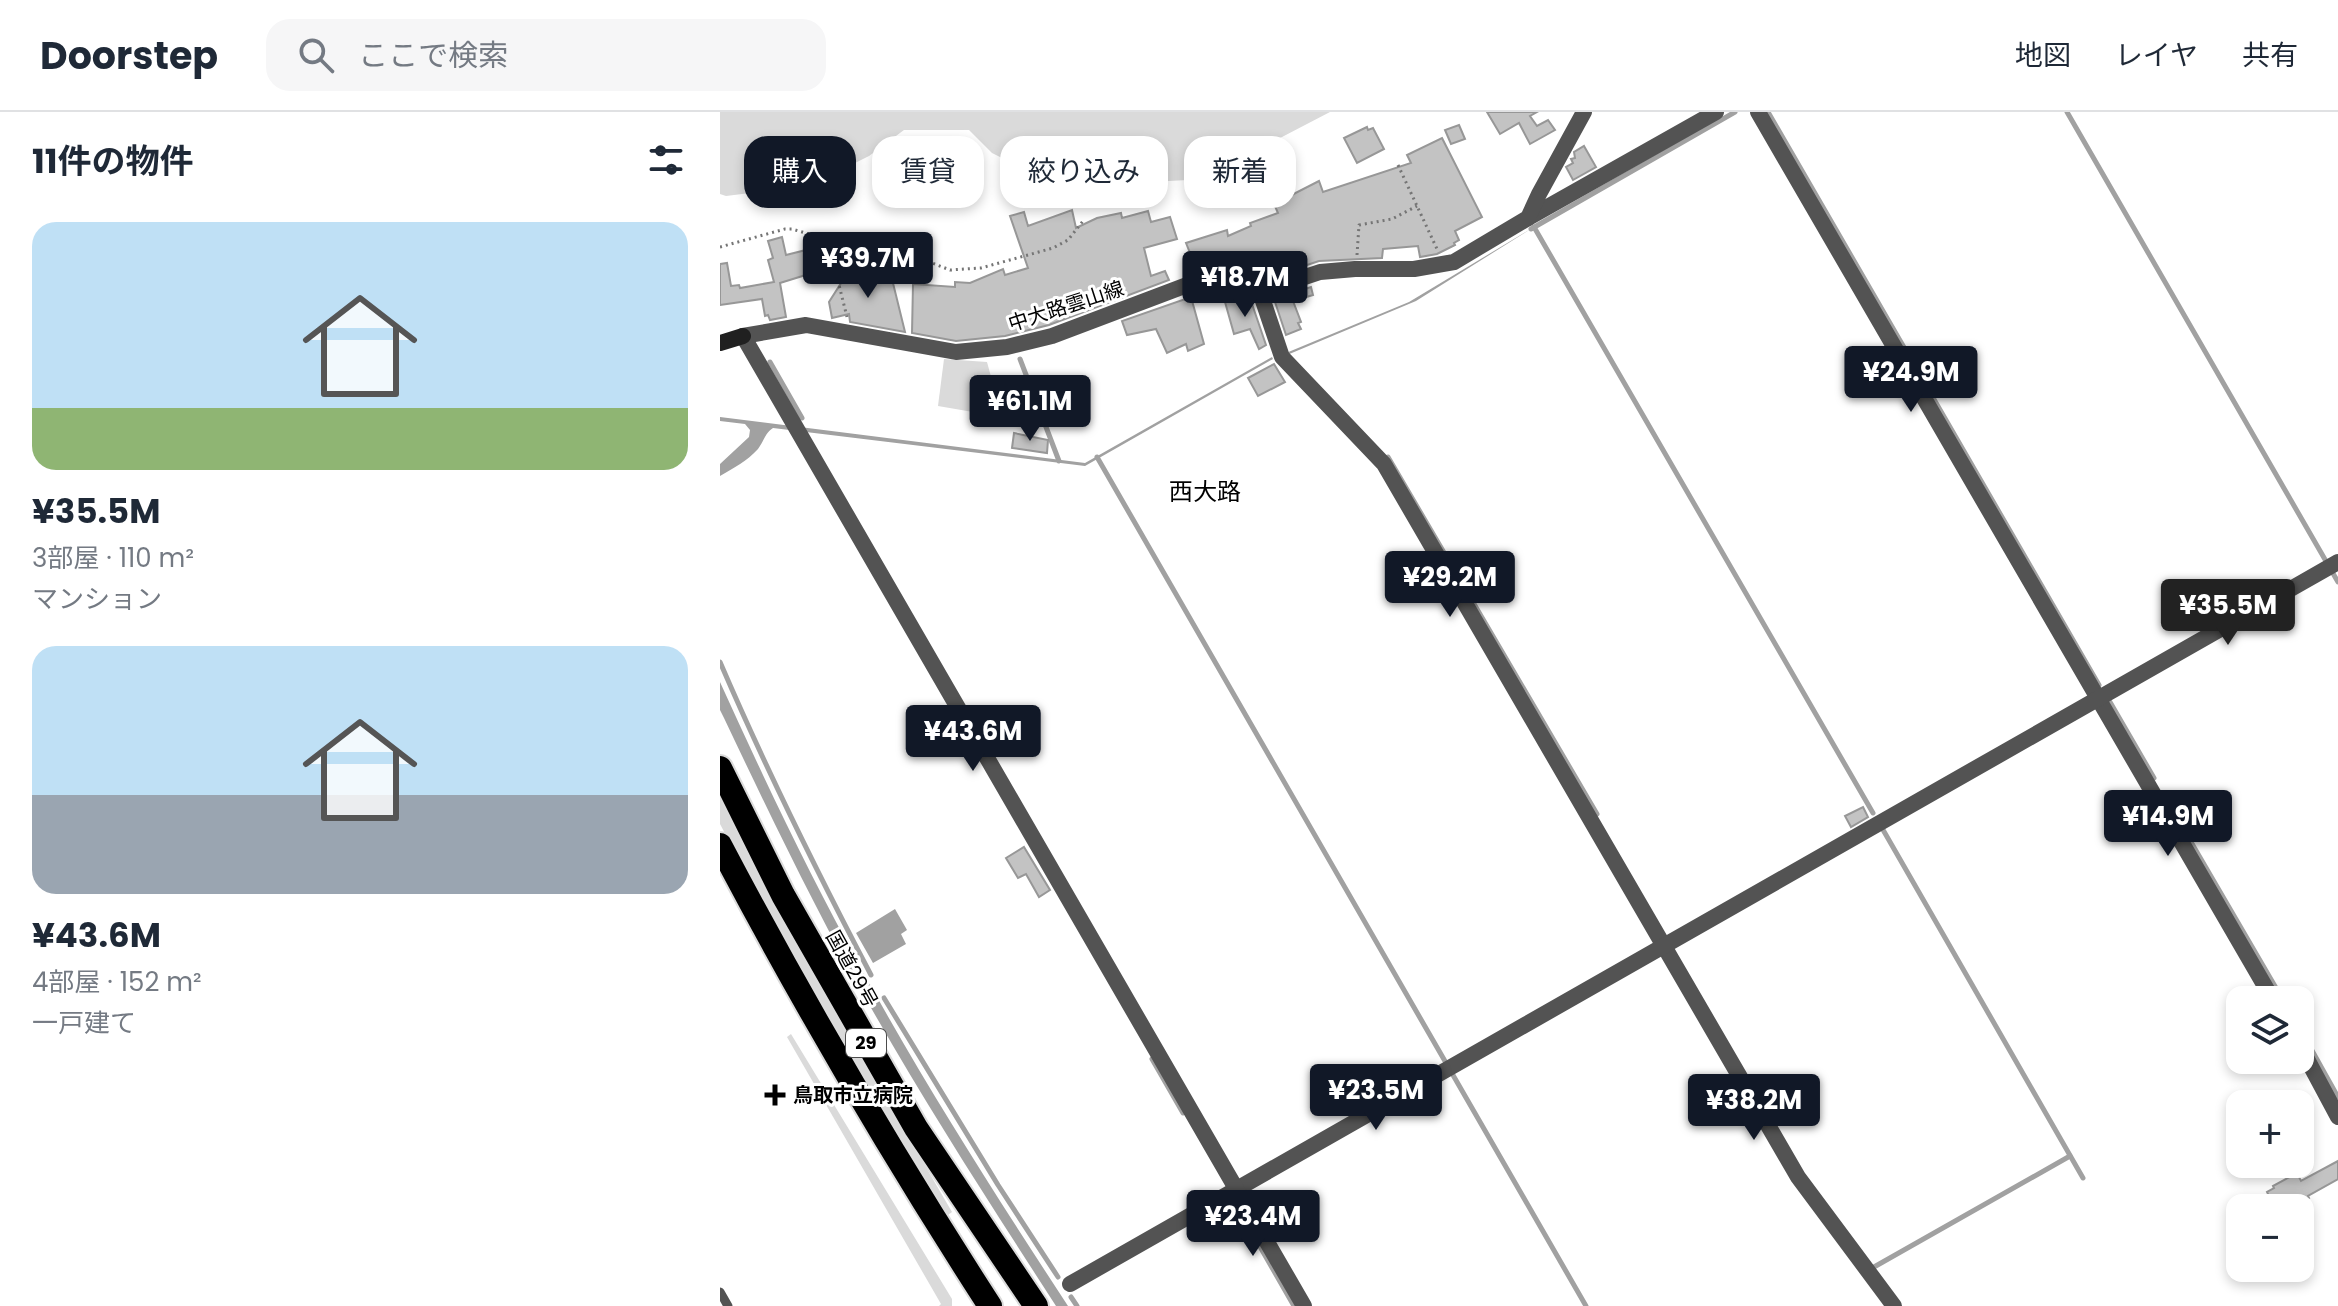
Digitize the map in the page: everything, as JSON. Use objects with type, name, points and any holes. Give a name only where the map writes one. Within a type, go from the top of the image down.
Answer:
[{"type":"highway","name":"国道29号","points":[[720,768],[783,895],[909,1115],[1034,1305]]},
{"type":"highway","name":"29","points":[[720,845],[862,1101],[990,1306]]},
{"type":"street","points":[[1528,218],[1584,112]]},
{"type":"street","points":[[1716,112],[1454,262],[1414,269],[1320,272],[1260,292],[1282,357],[1384,464],[1661,946],[1798,1177],[1894,1306]]},
{"type":"street","points":[[1758,112],[2265,986]]},
{"type":"street","name":"中大路雲山線","points":[[720,343],[806,325],[956,352],[982,350],[1052,336],[1187,285],[1236,285],[1260,292]]},
{"type":"street","points":[[743,336],[1304,1306]]},
{"type":"street","points":[[1070,1284],[2338,562]]},
{"type":"street","points":[[2314,1072],[2338,1117]]},
{"type":"lane","points":[[720,1293],[728,1306]]},
{"type":"path","points":[[1398,165],[1443,263]]},
{"type":"path","points":[[1355,269],[1360,243],[1359,225],[1392,219],[1417,206]]},
{"type":"path","points":[[837,274],[849,262],[896,258],[922,259],[950,270],[981,268],[1053,248],[1068,240],[1083,221]]},
{"type":"path","points":[[720,247],[792,229],[819,237],[837,274],[849,332]]},
{"type":"shaded area","points":[[720,112],[1330,112],[1284,136],[1184,136],[1184,180],[1168,181],[1168,136],[1000,136],[1000,157],[984,145],[984,136],[975,136],[969,130],[904,130],[896,136],[872,136],[872,154],[856,162],[856,136],[744,136],[744,194],[720,194]]},
{"type":"shaded area","points":[[1534,227],[1416,301],[1287,355],[1409,302]]},
{"type":"shaded area","points":[[1272,357],[1085,466],[773,428],[754,453],[720,476],[720,464],[749,437],[750,430],[745,424],[720,421],[720,417],[1085,463]]},
{"type":"shaded area","points":[[944,359],[987,362],[1002,417],[938,406]]},
{"type":"shaded area","points":[[720,682],[788,827],[862,970],[962,1140],[1068,1306],[1056,1306],[937,1120],[850,971],[794,864],[720,710]]},
{"type":"shaded area","points":[[720,790],[809,965],[952,1212],[948,1215],[916,1172],[797,970],[720,824]]},
{"type":"shaded area","points":[[895,909],[907,930],[901,934],[906,944],[873,963],[856,933]]},
{"type":"shaded area","points":[[791,1034],[952,1299],[952,1306],[939,1306],[941,1304],[787,1037]]},
{"type":"building","points":[[1487,112],[1537,112],[1530,116],[1537,126],[1548,120],[1555,130],[1530,144],[1519,123],[1500,134]]},
{"type":"building","points":[[1459,125],[1465,139],[1451,144],[1445,130]]},
{"type":"building","points":[[1367,127],[1368,130],[1373,128],[1384,149],[1357,163],[1344,138]]},
{"type":"building","points":[[1442,138],[1482,217],[1455,231],[1459,240],[1455,245],[1437,254],[1420,257],[1418,246],[1383,249],[1382,258],[1319,261],[1286,272],[1241,275],[1198,273],[1186,243],[1227,230],[1228,236],[1251,226],[1250,223],[1278,213],[1276,208],[1296,208],[1296,193],[1319,181],[1323,192],[1411,163],[1407,155]]},
{"type":"building","points":[[1584,146],[1596,167],[1573,180],[1566,167],[1573,163],[1574,152]]},
{"type":"building","points":[[1072,210],[1076,228],[1097,218],[1121,213],[1122,218],[1148,211],[1151,222],[1170,217],[1177,239],[1144,248],[1151,276],[1165,271],[1169,280],[1049,325],[1005,336],[956,341],[912,333],[913,284],[955,287],[955,282],[970,283],[1003,269],[1005,275],[1028,268],[1010,216],[1024,212],[1028,226]]},
{"type":"building","points":[[782,237],[786,255],[806,250],[809,257],[820,255],[825,269],[780,283],[786,317],[770,320],[768,315],[765,316],[762,299],[720,305],[720,264],[727,263],[731,286],[739,285],[740,288],[774,282],[768,260],[773,258],[768,241]]},
{"type":"building","points":[[865,265],[867,277],[887,273],[889,280],[892,279],[905,332],[850,322],[849,314],[832,318],[829,302],[852,266]]},
{"type":"building","points":[[1311,287],[1313,295],[1293,301],[1301,329],[1286,335],[1274,299]]},
{"type":"building","points":[[1191,297],[1204,344],[1188,351],[1186,344],[1167,353],[1156,329],[1127,335],[1122,321]]},
{"type":"building","points":[[1240,298],[1251,301],[1266,345],[1259,349],[1250,329],[1234,334],[1225,302]]},
{"type":"building","points":[[1274,364],[1285,382],[1258,396],[1248,378]]},
{"type":"building","points":[[1014,433],[1048,440],[1047,453],[1012,448]]},
{"type":"building","points":[[1863,807],[1868,817],[1851,827],[1845,816]]},
{"type":"building","points":[[1024,847],[1050,890],[1039,897],[1026,874],[1018,878],[1006,858]]},
{"type":"building","points":[[2338,1161],[2338,1179],[2312,1194],[2267,1192],[2288,1178],[2300,1178],[2301,1181],[2314,1178],[2314,1174]]},
{"type":"waterway","points":[[1531,229],[1735,112]]},
{"type":"waterway","points":[[1768,112],[2099,685]]},
{"type":"waterway","points":[[2067,112],[2338,582]]},
{"type":"waterway","points":[[1534,227],[1873,813]]},
{"type":"waterway","points":[[1020,359],[1059,461]]},
{"type":"waterway","points":[[770,362],[802,418]]},
{"type":"waterway","points":[[1097,457],[1586,1306]]},
{"type":"waterway","points":[[1388,457],[1597,814]]},
{"type":"waterway","points":[[720,662],[792,820],[871,975]]},
{"type":"waterway","points":[[2110,702],[2154,778]]},
{"type":"waterway","points":[[1882,828],[2083,1178]]},
{"type":"waterway","points":[[2191,842],[2275,986]]},
{"type":"waterway","points":[[884,998],[1058,1277]]},
{"type":"waterway","points":[[2314,1054],[2338,1097]]},
{"type":"waterway","points":[[1152,1059],[1183,1113]]},
{"type":"waterway","points":[[1874,1267],[2070,1156]]},
{"type":"waterway","points":[[1247,1224],[1294,1306]]},
{"type":"waterway","points":[[1071,1297],[1077,1306]]},
{"type":"place","name":"鳥取市立病院","points":[[775,1095]]},
{"type":"district","name":"西大路","points":[[1205,492]]}]
